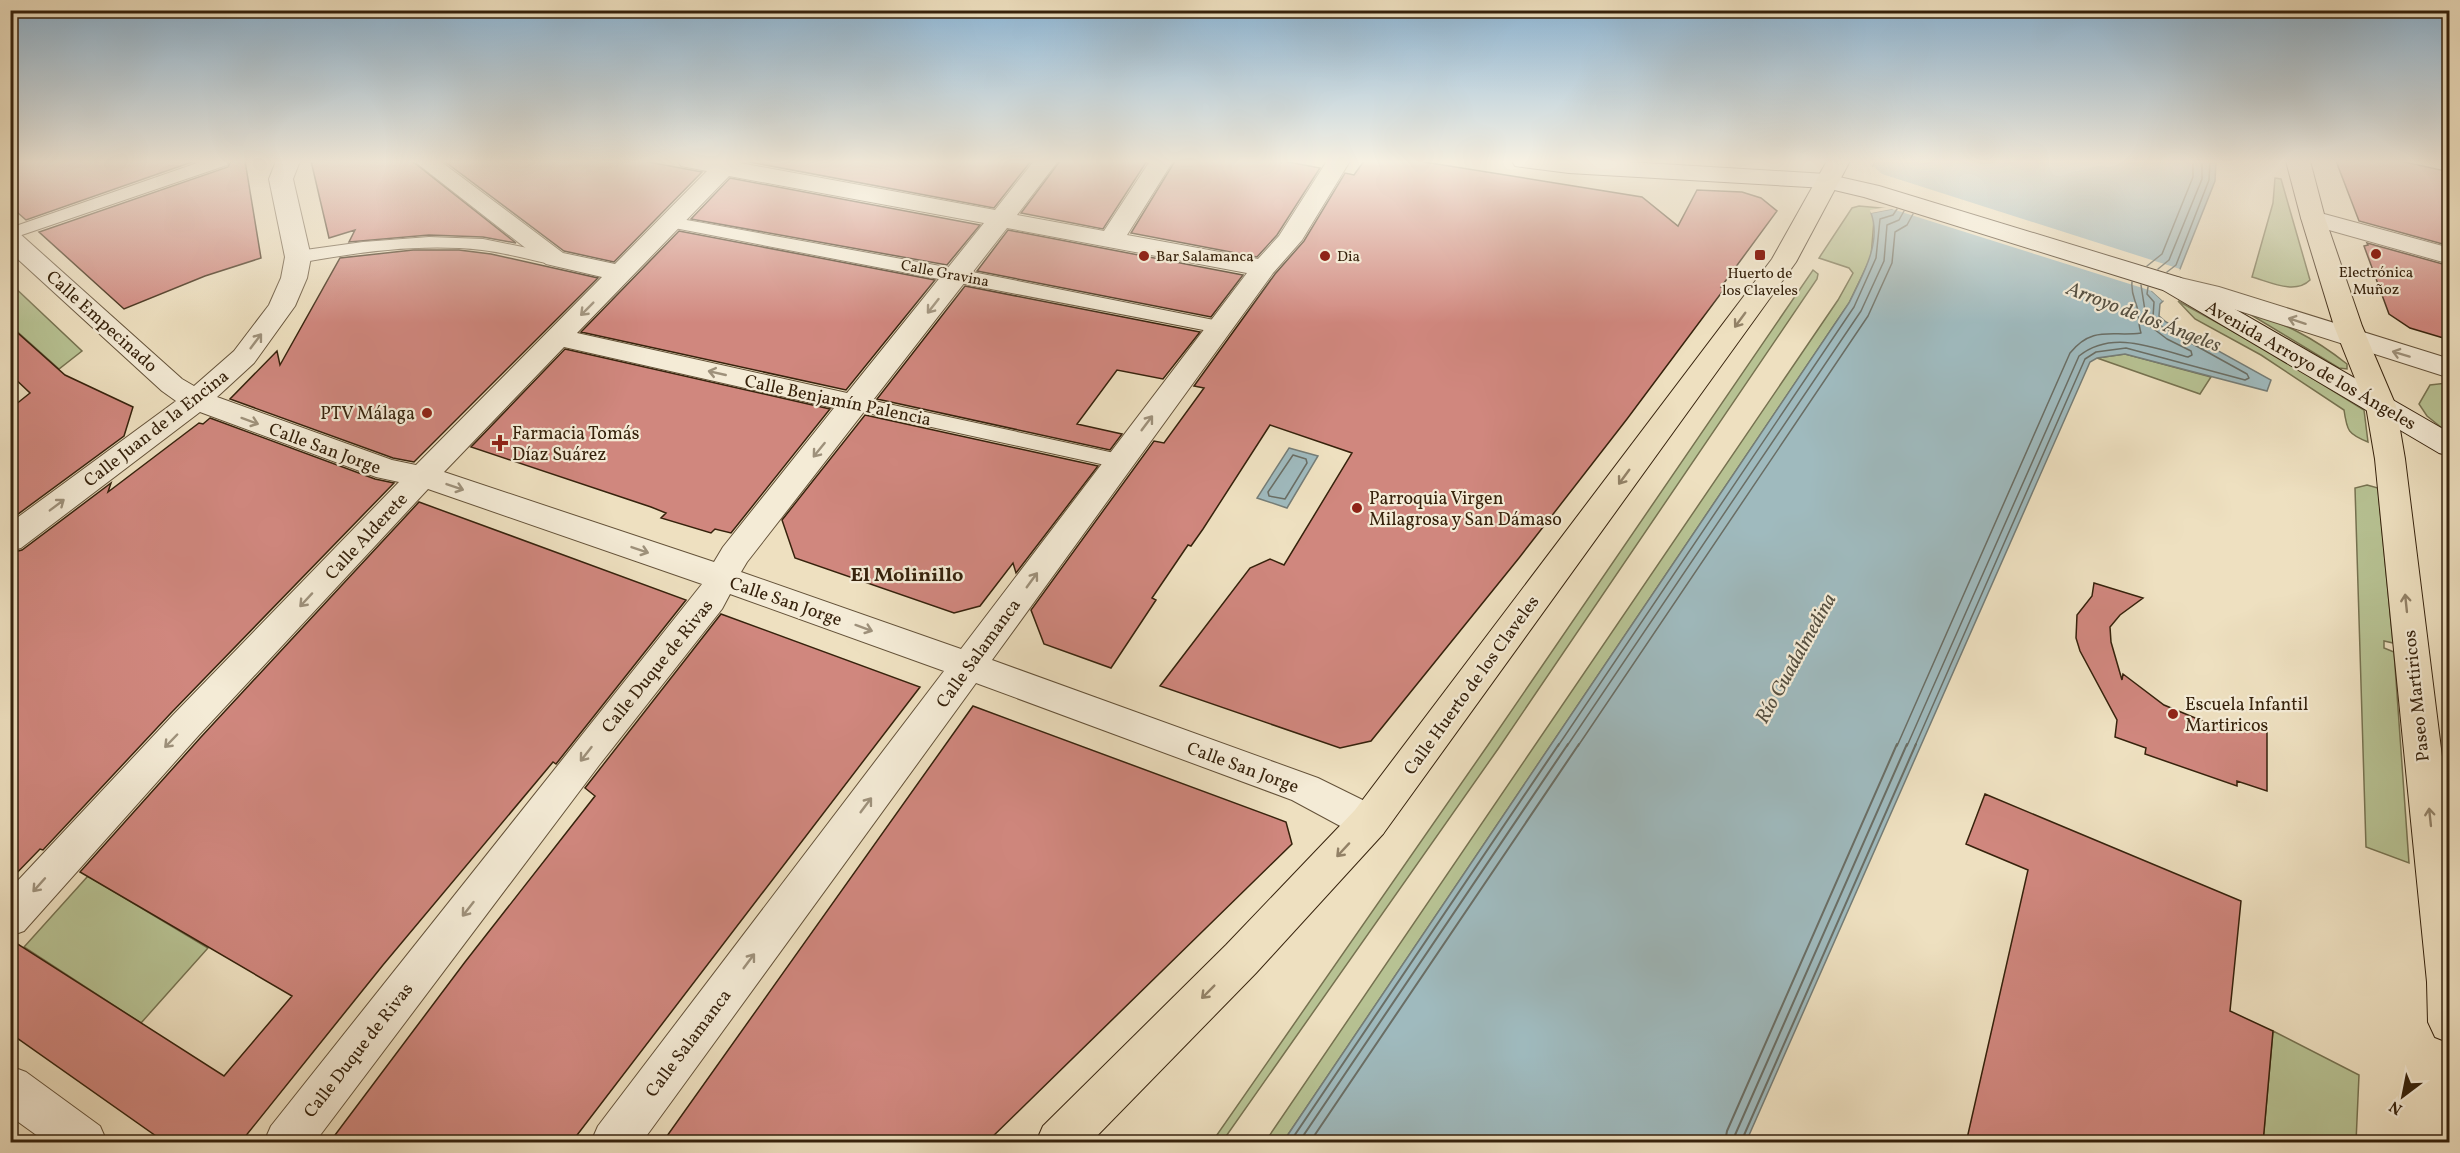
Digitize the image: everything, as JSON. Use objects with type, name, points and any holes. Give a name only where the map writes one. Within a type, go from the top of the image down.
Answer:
[{"type":"main road","name":"Calle Huerto de los Claveles","points":[[1059,1143],[1241,959],[1370,822],[1783,262],[1796,243],[1810,215]]},
{"type":"main road","name":"Paseo Martiricos","points":[[2312,215],[2353,339],[2381,406],[2390,459],[2448,982],[2450,1022]]},
{"type":"street","points":[[10,236],[70,215]]},
{"type":"street","name":"Calle Juan de la Encina","points":[[10,540],[196,400],[244,357],[282,306],[294,278],[298,257],[289,215]]},
{"type":"street","points":[[496,215],[555,259]]},
{"type":"street","name":"Calle Alderete","points":[[10,918],[117,798],[422,476],[677,215]]},
{"type":"street","points":[[976,215],[1264,268]]},
{"type":"street","name":"Calle Duque de Rivas","points":[[287,1143],[587,753],[710,600],[734,555],[1006,215]]},
{"type":"street","points":[[1110,241],[1127,215]]},
{"type":"street","name":"Calle Salamanca","points":[[614,1143],[1219,327],[1264,268],[1289,240],[1305,215]]},
{"type":"street","points":[[1947,215],[2172,284],[2210,293],[2450,369]]},
{"type":"street","points":[[2313,218],[2450,256]]},
{"type":"street","name":"Calle Gravina","points":[[670,222],[957,275],[1219,327]]},
{"type":"street","name":"Calle Empecinado","points":[[10,236],[172,385],[196,400]]},
{"type":"street","points":[[298,257],[413,243],[475,244],[622,273]]},
{"type":"street","name":"Avenida Arroyo de los Ángeles","points":[[2172,284],[2450,446]]},
{"type":"street","name":"Calle Benjamín Palencia","points":[[558,338],[1119,461]]},
{"type":"street","name":"Calle San Jorge","points":[[196,400],[387,470],[422,476],[723,578],[1305,789],[1370,822]]},
{"type":"street","points":[[10,1088],[66,1138]]},
{"type":"green space","points":[[1848,215],[1882,215],[1874,220],[1871,257],[1849,303],[1283,1142],[1265,1142],[1838,300],[1853,273],[1849,268],[1819,258]]},
{"type":"green space","points":[[2270,215],[2291,215],[2310,280],[2297,287],[2290,287],[2252,277]]},
{"type":"green space","points":[[1813,270],[1818,274],[1817,279],[1498,749],[1222,1142],[1212,1142],[1488,745]]},
{"type":"green space","points":[[10,283],[82,351],[59,369],[11,326]]},
{"type":"green space","points":[[2178,301],[2267,350],[2364,410],[2368,442],[2352,434],[2346,423],[2344,410],[2261,355],[2195,319]]},
{"type":"green space","points":[[2243,310],[2272,320],[2310,338],[2347,364],[2347,369],[2339,368]]},
{"type":"green space","points":[[2125,354],[2211,377],[2200,394],[2097,358]]},
{"type":"green space","points":[[2447,383],[2447,432],[2427,416],[2419,404],[2430,385]]},
{"type":"green space","points":[[2367,485],[2378,488],[2393,643],[2384,641],[2384,648],[2394,652],[2409,863],[2366,847],[2355,488]]},
{"type":"green space","points":[[88,876],[208,948],[141,1023],[24,947]]},
{"type":"green space","points":[[2273,1031],[2359,1075],[2356,1142],[2263,1142]]},
{"type":"water","points":[[1871,215],[2202,215],[2180,269],[2152,291],[2163,301],[2160,304],[2159,316],[2271,380],[2267,391],[2125,354],[2097,358],[2090,362],[1746,1142],[1283,1142],[1849,303],[1869,259],[1874,224]]},
{"type":"water","points":[[1289,448],[1318,456],[1287,508],[1257,498]]},
{"type":"pier","points":[[1910,215],[2010,215],[2180,269],[2178,275],[2157,291],[2164,298],[2163,301],[2152,291]]},
{"type":"building","points":[[20,215],[41,215],[26,220]]},
{"type":"building","points":[[89,215],[254,215],[261,258],[205,276],[124,309],[39,232]]},
{"type":"building","points":[[324,215],[480,215],[516,243],[483,237],[429,235],[349,242],[355,230],[329,238]]},
{"type":"building","points":[[516,215],[660,215],[614,262],[564,251]]},
{"type":"building","points":[[695,215],[926,215],[980,225],[947,265],[691,219]]},
{"type":"building","points":[[1030,215],[1112,215],[1103,229]]},
{"type":"building","points":[[1142,215],[1290,215],[1277,235],[1257,257],[1131,233]]},
{"type":"building","points":[[1320,215],[1664,215],[1678,226],[1684,215],[1774,215],[1721,287],[1725,288],[1627,419],[1519,558],[1371,741],[1340,748],[1160,686],[1250,568],[1270,559],[1284,565],[1352,453],[1270,425],[1203,529],[1191,546],[1188,545],[1152,598],[1156,600],[1111,668],[1044,644],[1031,610],[1154,441],[1164,443],[1204,388],[1194,386],[1275,274],[1304,241]]},
{"type":"building","points":[[2357,215],[2450,215],[2450,246],[2359,221]]},
{"type":"building","points":[[1008,230],[1243,275],[1211,317],[977,271]]},
{"type":"building","points":[[679,231],[935,280],[846,390],[581,332]]},
{"type":"building","points":[[2367,243],[2450,266],[2450,340],[2410,328],[2389,314],[2364,246],[2368,245]]},
{"type":"building","points":[[413,250],[459,250],[491,254],[598,278],[414,462],[393,458],[230,399],[277,351],[280,365],[340,258]]},
{"type":"building","points":[[965,286],[1200,332],[1163,379],[1117,370],[1077,424],[1122,434],[1110,450],[877,399]]},
{"type":"building","points":[[10,326],[65,375],[133,407],[124,436],[10,520],[10,409],[30,393],[10,374]]},
{"type":"building","points":[[565,349],[830,409],[731,533],[715,529],[711,533],[661,518],[666,513],[651,507],[471,447]]},
{"type":"building","points":[[865,415],[1098,466],[1016,573],[1013,563],[980,606],[954,613],[795,558],[782,520]]},
{"type":"building","points":[[210,418],[375,479],[394,483],[171,713],[43,850],[40,849],[10,880],[10,553],[22,550],[111,483],[108,492],[199,423],[203,424]]},
{"type":"building","points":[[419,502],[686,600],[556,764],[553,762],[383,965],[240,1143],[166,1143],[10,1033],[10,939],[224,1076],[292,996],[80,872],[201,737]]},
{"type":"building","points":[[2094,583],[2143,598],[2120,615],[2110,627],[2111,642],[2122,680],[2123,674],[2164,705],[2200,720],[2223,726],[2267,727],[2267,791],[2237,781],[2237,786],[2145,754],[2146,748],[2115,737],[2117,720],[2080,651],[2076,638],[2077,615],[2092,596]]},
{"type":"building","points":[[721,614],[920,687],[571,1143],[329,1143],[465,962],[595,796],[585,788]]},
{"type":"building","points":[[973,706],[1286,822],[1292,844],[986,1143],[662,1143]]},
{"type":"building","points":[[1985,794],[2241,901],[2230,1011],[2273,1031],[2263,1143],[1966,1143],[2028,870],[1966,844]]},
{"type":"place","name":"Electrónica Muñoz","points":[[2376,254]]},
{"type":"place","name":"Huerto de los Claveles","points":[[1760,255]]},
{"type":"place","name":"Bar Salamanca","points":[[1144,256]]},
{"type":"place","name":"Dia","points":[[1325,256]]},
{"type":"place","name":"PTV Málaga","points":[[427,413]]},
{"type":"place","name":"Farmacia Tomás Díaz Suárez","points":[[500,443]]},
{"type":"place","name":"Parroquia Virgen Milagrosa y San Dámaso","points":[[1357,508]]},
{"type":"place","name":"Escuela Infantil Martiricos","points":[[2173,714]]},
{"type":"district","name":"El Molinillo","points":[[907,574]]},
{"type":"water label","name":"Arroyo de los Ángeles","points":[[2144,316]]},
{"type":"water label","name":"Río Guadalmedina","points":[[1795,658]]}]
